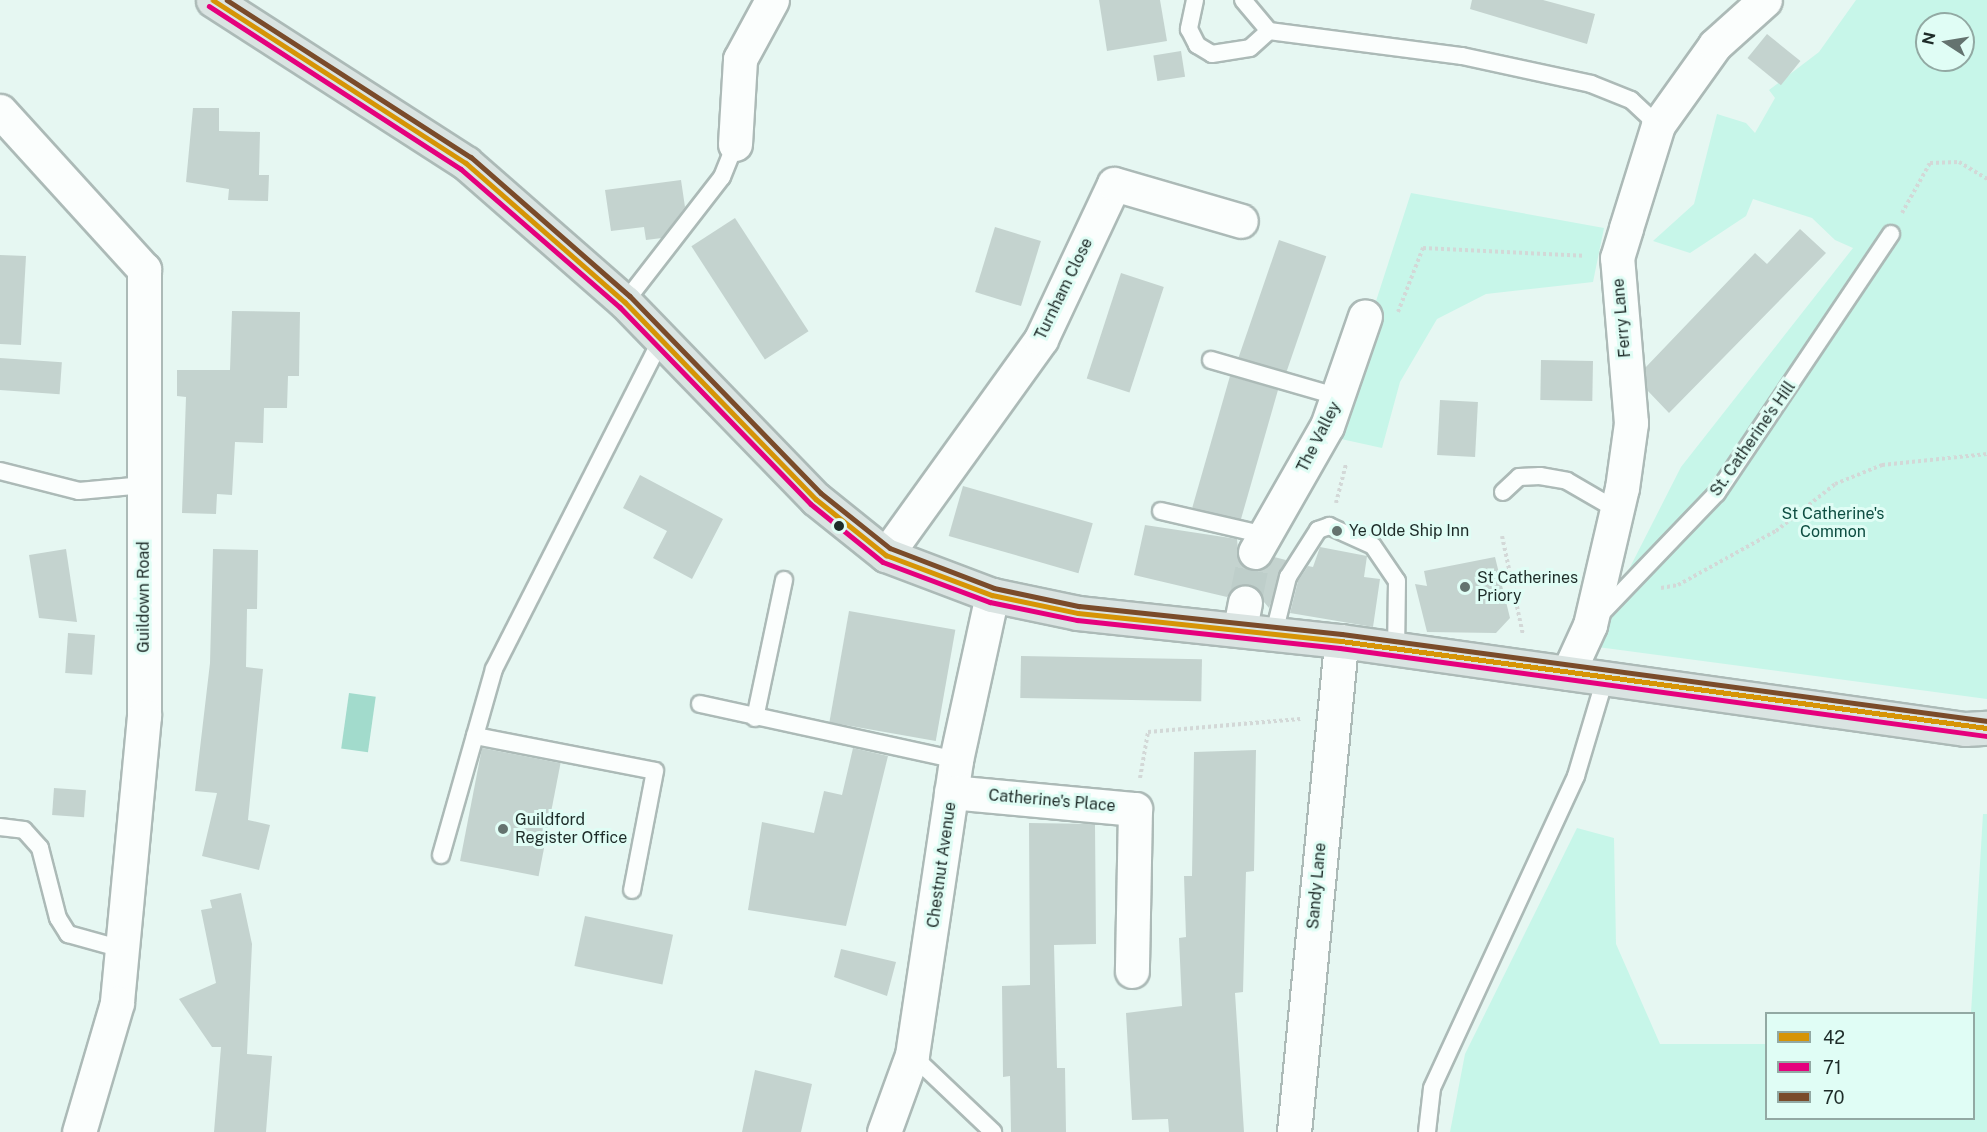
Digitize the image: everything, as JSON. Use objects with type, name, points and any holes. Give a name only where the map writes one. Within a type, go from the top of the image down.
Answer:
[{"type":"main road","points":[[213,0],[466,163],[625,302],[816,499],[886,555],[992,595],[1078,613],[1242,615],[1274,633],[1605,679],[1987,728]]},
{"type":"street","points":[[735,144],[740,59],[772,0]]},
{"type":"street","name":"Ferry Lane","points":[[1568,673],[1590,624],[1617,510],[1631,423],[1622,243],[1659,125],[1715,45],[1765,0]]},
{"type":"street","name":"Guildown Road","points":[[0,111],[144,269],[144,716],[117,1003],[79,1132]]},
{"type":"street","name":"Turnham Close","points":[[886,555],[1041,339],[1114,184],[1241,221]]},
{"type":"street","name":"The Valley","points":[[1260,544],[1380,319]]},
{"type":"street","name":"Chestnut Avenue","points":[[884,1132],[912,1055],[956,760],[992,595]]},
{"type":"street","name":"Sandy Lane","points":[[1294,1132],[1341,641]]},
{"type":"street","name":"Catherine's Place","points":[[951,792],[1135,809],[1132,970]]},
{"type":"lane","points":[[1195,0],[1189,29],[1197,45],[1212,54],[1250,48],[1269,31]]},
{"type":"lane","points":[[1243,0],[1269,31],[1462,56],[1591,84],[1631,100],[1659,125]]},
{"type":"lane","points":[[625,302],[722,177],[735,144]]},
{"type":"lane","name":"St. Catherine's Hill","points":[[1590,624],[1625,594],[1716,493],[1891,234]]},
{"type":"lane","points":[[441,855],[494,669],[661,340]]},
{"type":"lane","points":[[1211,360],[1339,397]]},
{"type":"lane","points":[[0,471],[79,491],[144,485]]},
{"type":"lane","points":[[1503,492],[1519,477],[1540,476],[1567,481],[1617,510]]},
{"type":"lane","points":[[1161,511],[1260,544]]},
{"type":"lane","points":[[1274,633],[1288,577],[1318,530],[1329,526],[1373,546],[1396,581],[1396,649]]},
{"type":"lane","points":[[755,718],[784,580]]},
{"type":"lane","points":[[1427,1132],[1432,1088],[1576,776],[1605,679]]},
{"type":"lane","points":[[700,704],[755,718],[956,760]]},
{"type":"lane","points":[[475,736],[655,771],[632,890]]},
{"type":"lane","points":[[0,827],[24,830],[40,848],[58,918],[68,934],[122,949]]},
{"type":"lane","points":[[912,1055],[993,1132]]},
{"type":"path","points":[[1891,234],[1930,163],[1959,162],[1987,179]]},
{"type":"path","points":[[1380,319],[1423,248],[1622,243]]},
{"type":"path","points":[[1329,526],[1349,452]]},
{"type":"path","points":[[1625,594],[1678,585],[1776,531],[1835,484],[1882,465],[1987,454]]},
{"type":"path","points":[[1502,536],[1530,668]]},
{"type":"path","points":[[1135,809],[1148,732],[1334,716]]},
{"type":"green space","name":"St Catherine's Common","points":[[1856,0],[1987,0],[1987,699],[1590,646],[1681,467],[1853,248],[1835,240],[1812,218],[1753,199],[1746,216],[1690,253],[1653,241],[1694,204],[1717,114],[1746,123],[1755,133],[1775,98],[1769,90],[1819,52]]},
{"type":"green space","points":[[1411,193],[1604,228],[1593,282],[1486,294],[1437,319],[1400,382],[1382,448],[1332,437]]},
{"type":"green space","points":[[1983,814],[1987,814],[1987,1132],[1450,1132],[1465,1054],[1577,828],[1614,838],[1616,944],[1660,1044],[1765,1044],[1765,1120],[1975,1120],[1975,1012],[1971,1012]]},
{"type":"shaded area","points":[[349,693],[376,697],[368,752],[341,748]]},
{"type":"building","points":[[1099,0],[1160,0],[1167,41],[1107,51]]},
{"type":"building","points":[[1472,0],[1543,0],[1595,14],[1587,44],[1470,9]]},
{"type":"building","points":[[1767,34],[1800,61],[1781,85],[1747,58]]},
{"type":"building","points":[[1181,51],[1185,77],[1157,81],[1153,55]]},
{"type":"building","points":[[193,108],[219,108],[219,131],[260,132],[259,175],[269,175],[268,201],[228,200],[229,189],[186,182]]},
{"type":"building","points":[[681,180],[685,207],[662,238],[646,240],[644,227],[611,231],[605,190]]},
{"type":"building","points":[[735,218],[809,331],[765,360],[691,246]]},
{"type":"building","points":[[995,227],[1041,241],[1021,306],[975,292]]},
{"type":"building","points":[[1800,229],[1826,253],[1669,413],[1647,390],[1645,368],[1755,253],[1767,264]]},
{"type":"building","points":[[1279,240],[1326,256],[1286,374],[1239,357]]},
{"type":"building","points":[[0,255],[26,256],[21,345],[0,344]]},
{"type":"building","points":[[1121,273],[1164,287],[1129,392],[1087,379]]},
{"type":"building","points":[[232,311],[300,312],[299,376],[288,376],[287,408],[264,408],[263,443],[235,442],[232,495],[217,494],[216,514],[182,513],[186,397],[177,396],[177,370],[230,370]]},
{"type":"building","points":[[0,358],[62,362],[60,394],[0,390]]},
{"type":"building","points":[[1541,360],[1593,361],[1592,401],[1540,400]]},
{"type":"building","points":[[1230,376],[1278,390],[1240,521],[1192,508]]},
{"type":"building","points":[[1440,400],[1478,402],[1475,457],[1437,455]]},
{"type":"building","points":[[640,475],[723,519],[692,579],[653,558],[667,531],[623,508]]},
{"type":"building","points":[[963,486],[1093,523],[1078,573],[949,536]]},
{"type":"building","points":[[1145,525],[1237,539],[1239,561],[1254,571],[1274,557],[1286,560],[1269,608],[1249,584],[1238,585],[1227,597],[1134,575]]},
{"type":"building","points":[[1320,547],[1367,556],[1364,577],[1380,579],[1373,627],[1290,613],[1298,581],[1308,566],[1313,567]]},
{"type":"building","points":[[66,549],[77,622],[39,618],[29,555]]},
{"type":"building","points":[[213,549],[258,550],[257,609],[247,609],[246,667],[263,669],[248,820],[270,825],[259,870],[202,856],[217,793],[195,791],[210,663]]},
{"type":"building","name":"St Catherines Priory","points":[[1495,557],[1510,618],[1496,633],[1427,632],[1415,584],[1427,586],[1424,571]]},
{"type":"building","points":[[849,611],[955,630],[936,741],[829,722]]},
{"type":"building","points":[[68,633],[95,635],[92,675],[65,673]]},
{"type":"building","points":[[1021,656],[1202,659],[1201,701],[1020,698]]},
{"type":"building","name":"Guildford Register Office","points":[[482,748],[561,763],[539,876],[460,861]]},
{"type":"building","points":[[853,748],[888,756],[846,926],[748,910],[762,822],[814,833],[824,791],[842,795]]},
{"type":"building","points":[[1256,750],[1254,871],[1246,872],[1243,992],[1235,993],[1244,1132],[1169,1132],[1168,1119],[1132,1120],[1126,1013],[1182,1006],[1179,938],[1186,937],[1184,876],[1192,876],[1194,752]]},
{"type":"building","points":[[54,788],[86,790],[84,817],[52,815]]},
{"type":"building","points":[[1029,823],[1095,824],[1096,944],[1054,945],[1057,1068],[1065,1068],[1066,1132],[1011,1132],[1010,1076],[1003,1077],[1002,986],[1030,985]]},
{"type":"building","points":[[241,893],[252,944],[247,1054],[272,1056],[266,1132],[214,1132],[221,1047],[212,1047],[179,999],[216,983],[201,910],[212,908],[210,900]]},
{"type":"building","points":[[585,916],[673,935],[662,985],[574,966]]},
{"type":"building","points":[[841,949],[896,962],[887,996],[834,977]]},
{"type":"building","points":[[755,1070],[812,1084],[801,1132],[742,1132]]},
{"type":"tunnel","points":[[1245,602],[1255,552]]},
{"type":"transit line","name":"42","points":[[213,0],[466,163],[625,302],[816,499],[886,555],[992,595],[1078,613],[1341,641],[1987,728]]},
{"type":"transit line","name":"70","points":[[227,0],[471,157],[630,296],[821,493],[890,548],[994,588],[1079,606],[1342,634],[1987,721]]},
{"type":"transit line","name":"71","points":[[209,6],[461,169],[620,307],[811,504],[883,562],[990,602],[1077,620],[1340,648],[1987,736]]},
{"type":"place","name":"Ye Olde Ship Inn","points":[[1337,531]]},
{"type":"place","name":"St Catherines Priory","points":[[1465,587]]},
{"type":"place","name":"Guildford Register Office","points":[[503,829]]}]
